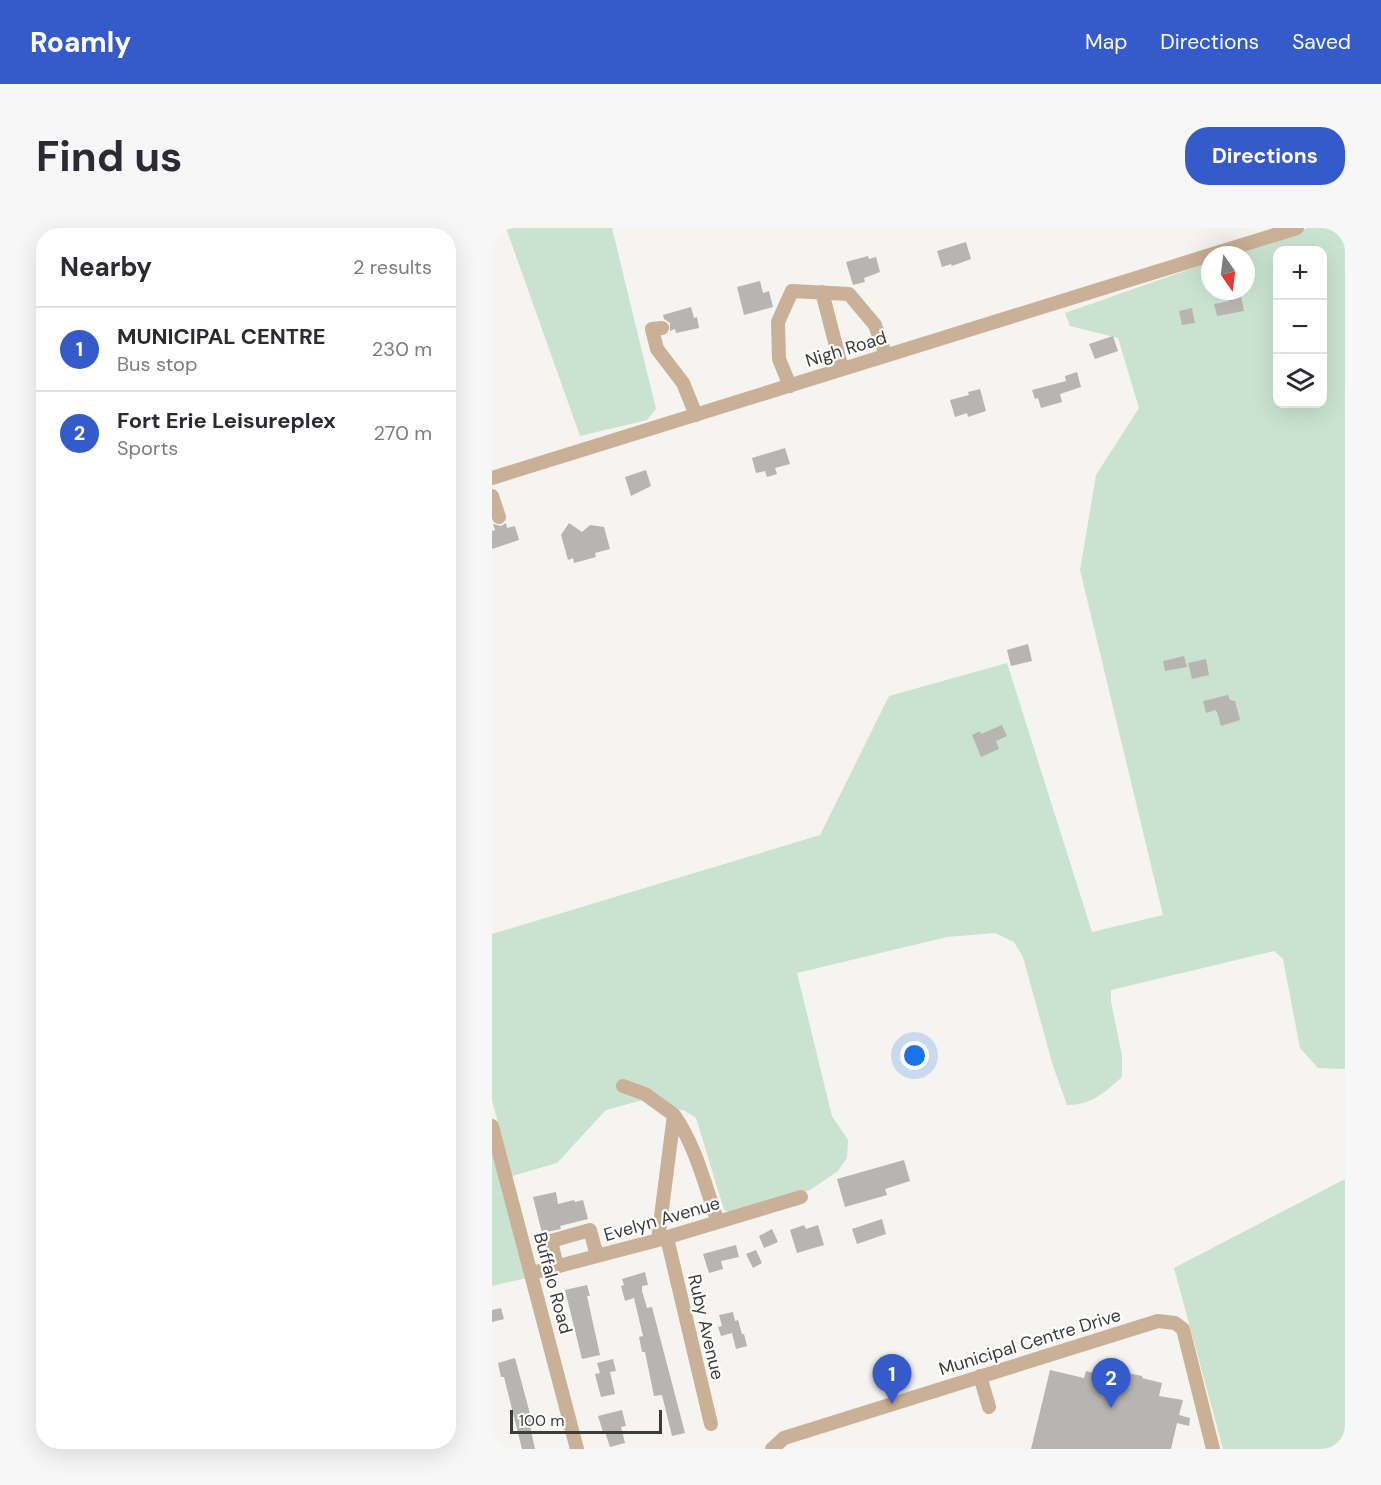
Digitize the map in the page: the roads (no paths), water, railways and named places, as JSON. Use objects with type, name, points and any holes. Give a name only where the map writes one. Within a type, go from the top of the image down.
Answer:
[{"type":"street","name":"Nigh Road","points":[[1239,246],[1297,228]]},
{"type":"street","name":"Nigh Road","points":[[492,478],[1201,258]]},
{"type":"street","points":[[790,386],[779,359],[778,322],[792,291],[849,294],[875,325],[886,356]]},
{"type":"street","points":[[822,292],[842,369]]},
{"type":"street","points":[[662,328],[652,329],[657,349],[683,383],[696,415]]},
{"type":"street","points":[[492,496],[499,517]]},
{"type":"street","points":[[623,1086],[645,1094],[674,1115],[684,1129],[718,1222]]},
{"type":"street","points":[[662,1239],[674,1115]]},
{"type":"street","name":"Buffalo Road","points":[[492,1126],[577,1449]]},
{"type":"street","name":"Evelyn Avenue","points":[[532,1274],[662,1239],[801,1197]]},
{"type":"street","points":[[557,1267],[551,1241],[590,1230],[597,1256]]},
{"type":"street","name":"Ruby Avenue","points":[[662,1239],[711,1424]]},
{"type":"street","name":"Municipal Centre Drive","points":[[772,1449],[784,1438],[1158,1321],[1175,1323],[1183,1329],[1213,1449]]},
{"type":"street","points":[[980,1376],[989,1407]]},
{"type":"place","name":"MUNICIPAL CENTRE","points":[[892,1404]]},
{"type":"place","name":"Fort Erie Leisureplex","points":[[1111,1408]]}]
